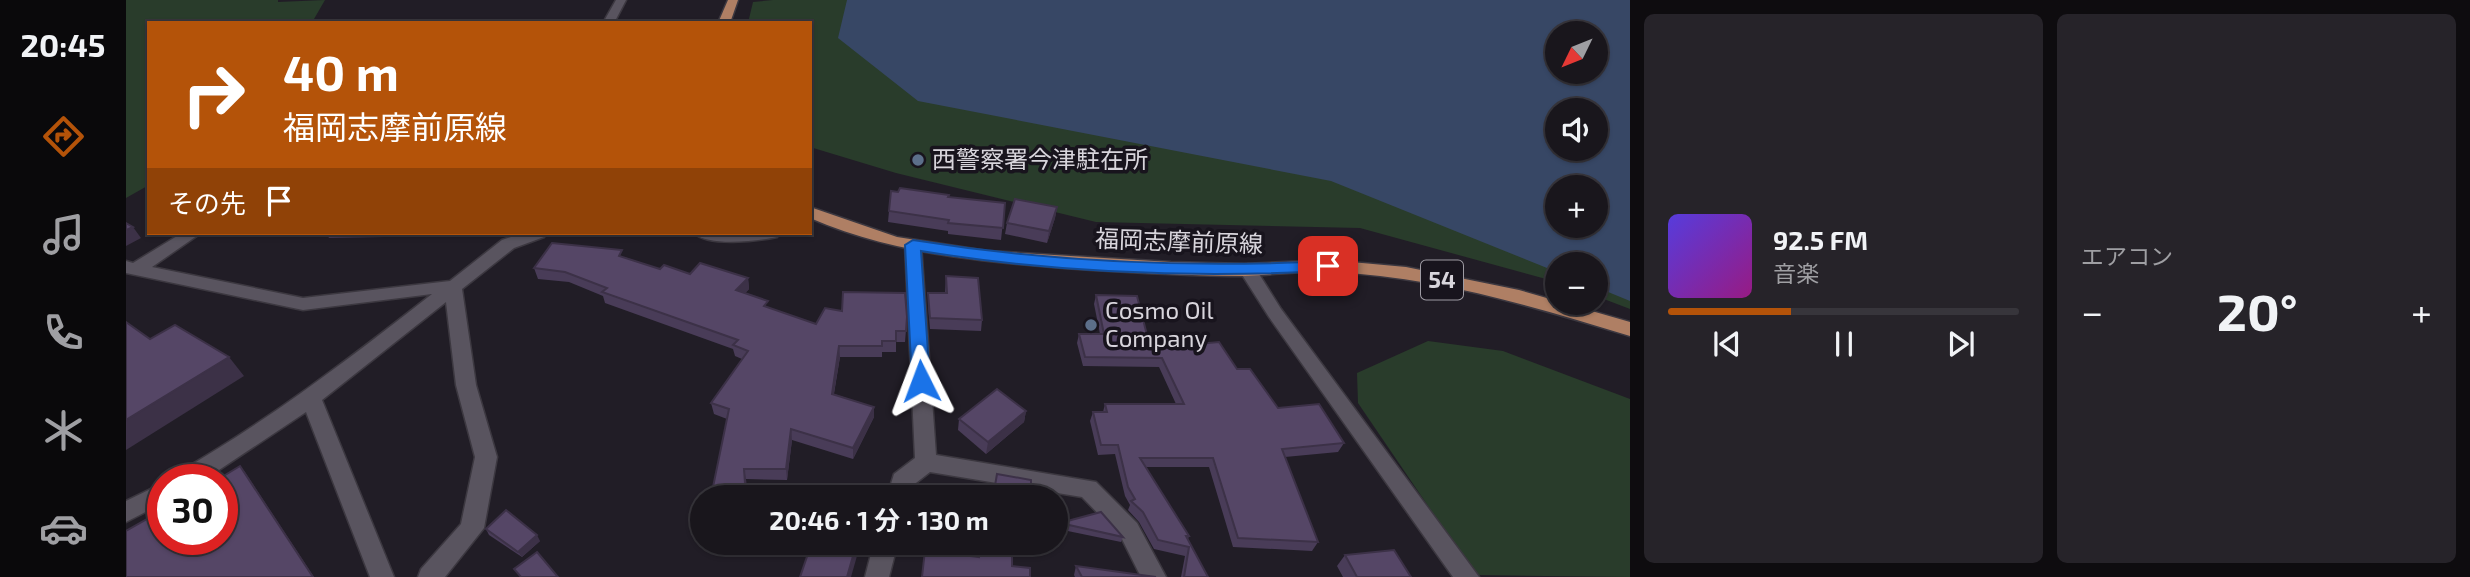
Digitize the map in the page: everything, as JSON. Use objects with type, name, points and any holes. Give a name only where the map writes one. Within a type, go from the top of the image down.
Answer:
[{"type":"main road","points":[[725,21],[733,0]]},
{"type":"main road","name":"福岡志摩前原線","points":[[812,213],[858,231],[913,245],[979,256],[1248,270],[1328,266],[1422,277],[1517,296],[1630,329]]},
{"type":"street","points":[[609,21],[621,0]]},
{"type":"street","points":[[131,268],[189,235]]},
{"type":"street","points":[[214,464],[310,396],[508,244],[533,235]]},
{"type":"street","points":[[727,235],[762,235]]},
{"type":"street","points":[[913,245],[926,462]]},
{"type":"street","points":[[131,268],[303,304],[453,286]]},
{"type":"street","points":[[1248,270],[1275,313],[1467,577]]},
{"type":"street","points":[[430,577],[472,528],[486,457],[466,385],[453,286]]},
{"type":"street","points":[[310,396],[383,577]]},
{"type":"street","points":[[901,485],[902,481],[926,462],[1088,489],[1129,530],[1154,577]]},
{"type":"street","points":[[126,512],[147,501]]},
{"type":"street","points":[[877,577],[883,555]]},
{"type":"green space","points":[[126,0],[325,0],[310,21],[147,21],[147,186],[126,198]]},
{"type":"green space","points":[[773,0],[1630,0],[1630,309],[1608,301],[1608,252],[1545,252],[1545,279],[1360,228],[1096,222],[896,173],[812,148],[812,21],[748,21],[753,2]]},
{"type":"green space","points":[[1428,341],[1503,351],[1630,399],[1630,577],[1475,575],[1358,403],[1357,373]]},
{"type":"water","points":[[847,0],[1630,0],[1630,301],[1608,292],[1608,252],[1545,252],[1545,267],[1331,181],[918,101],[838,38]]},
{"type":"building","points":[[900,188],[949,195],[948,197],[1005,203],[1003,228],[948,223],[949,220],[889,211],[891,191],[898,192]]},
{"type":"building","points":[[1015,199],[1057,207],[1049,231],[1007,223]]},
{"type":"building","points":[[552,243],[622,250],[619,256],[660,269],[664,265],[690,274],[700,263],[748,278],[736,290],[768,301],[764,306],[816,324],[825,308],[842,311],[843,292],[905,293],[906,331],[896,331],[896,341],[882,341],[882,346],[839,346],[832,394],[874,407],[853,448],[791,429],[786,469],[744,469],[745,485],[713,485],[729,409],[711,403],[748,351],[733,345],[738,340],[602,292],[607,288],[565,272],[534,268]]},
{"type":"building","points":[[946,276],[978,278],[982,320],[930,318],[928,293],[947,293]]},
{"type":"building","points":[[1096,295],[1137,296],[1147,335],[1165,335],[1165,347],[1219,342],[1237,369],[1250,369],[1278,408],[1319,404],[1344,443],[1282,449],[1318,542],[1238,538],[1213,458],[1140,458],[1189,536],[1186,536],[1208,577],[1184,577],[1189,547],[1158,540],[1143,512],[1131,501],[1135,499],[1128,487],[1118,445],[1101,445],[1093,412],[1107,412],[1105,404],[1184,404],[1162,358],[1085,357],[1079,334],[1104,334]]},
{"type":"building","points":[[126,322],[150,339],[175,325],[229,357],[126,420]]},
{"type":"building","points":[[997,389],[1026,411],[988,442],[959,419]]},
{"type":"building","points":[[240,466],[313,577],[126,577],[126,531],[147,519],[147,555],[238,555]]},
{"type":"building","points":[[997,474],[1031,480],[1031,485],[995,485]]},
{"type":"building","points":[[506,510],[537,535],[518,552],[486,529]]},
{"type":"building","points":[[1101,512],[1123,537],[1068,525],[1068,521]]},
{"type":"building","points":[[1394,550],[1411,577],[1357,577],[1345,555]]},
{"type":"building","points":[[537,552],[558,577],[521,577],[514,569]]},
{"type":"building","points":[[808,555],[853,555],[847,577],[800,577]]},
{"type":"building","points":[[924,555],[1012,555],[1012,566],[1030,568],[1030,577],[922,577]]},
{"type":"building","points":[[1076,566],[1156,577],[1082,577]]},
{"type":"place","name":"西警察署今津駐在所","points":[[918,160]]},
{"type":"place","name":"Cosmo Oil Company","points":[[1091,325]]},
{"type":"route","points":[[921,381],[913,245],[979,256],[1153,268],[1248,270],[1328,266]]}]
